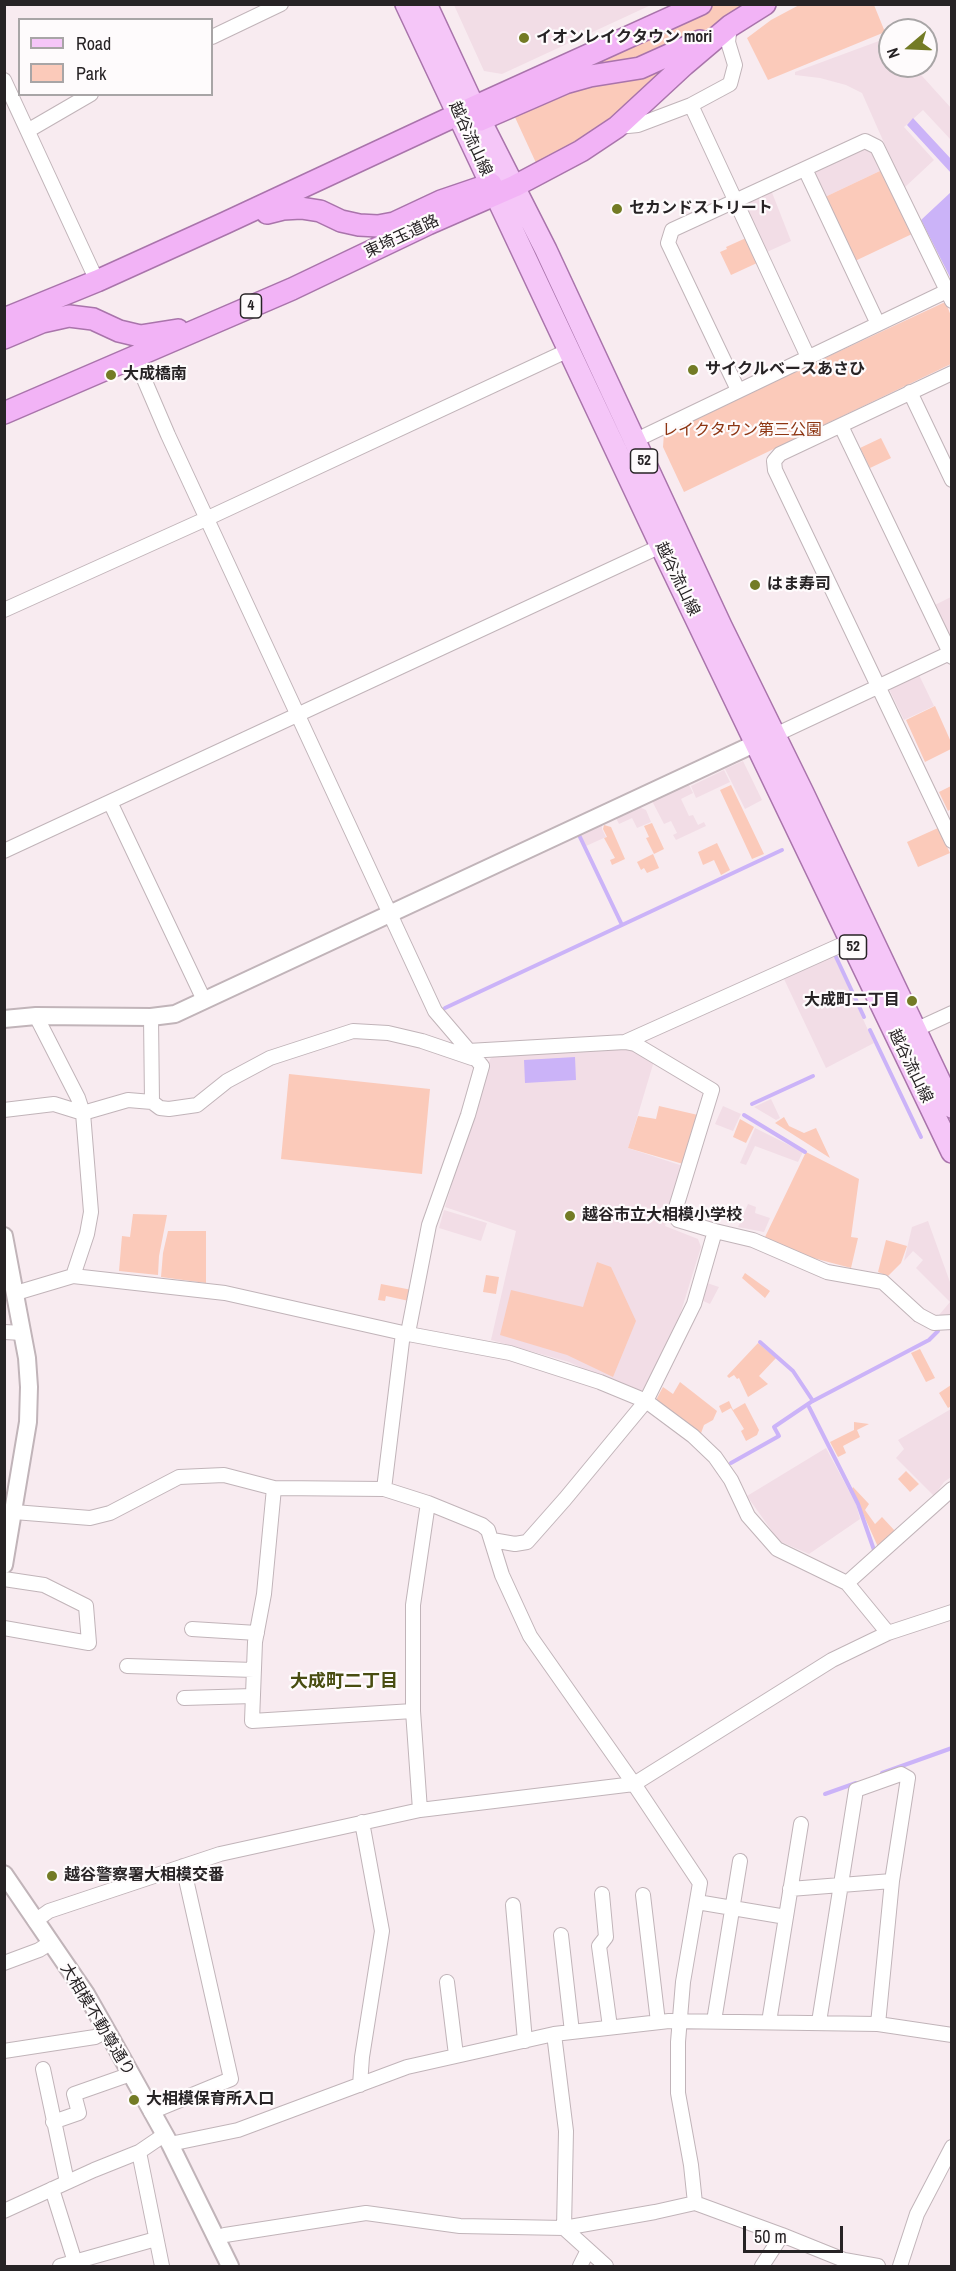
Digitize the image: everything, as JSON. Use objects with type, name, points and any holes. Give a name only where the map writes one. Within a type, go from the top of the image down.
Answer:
[{"type":"highway","name":"4","points":[[4,319],[97,281],[471,114],[701,4]]},
{"type":"highway","name":"東埼玉道路","points":[[4,413],[135,358],[581,151],[617,128],[684,65],[730,26],[765,4]]},
{"type":"highway","name":"4","points":[[471,114],[590,76],[640,68],[730,26]]},
{"type":"highway","name":"4","points":[[225,224],[283,209],[301,208],[320,211],[341,221],[378,226],[394,223],[441,201],[501,188]]},
{"type":"highway","name":"4","points":[[4,338],[42,322],[69,316],[93,319],[119,331],[140,336],[161,334],[225,317]]},
{"type":"main road","name":"越谷流山線","points":[[406,4],[471,114]]},
{"type":"main road","name":"越谷流山線","points":[[426,4],[569,350],[661,546],[765,739],[915,1030],[951,1107]]},
{"type":"main road","name":"越谷流山線","points":[[501,188],[634,441],[765,739],[850,941],[951,1152]]},
{"type":"street","points":[[213,37],[280,4]]},
{"type":"street","points":[[617,128],[639,125],[691,105],[730,84],[735,65],[728,42],[730,26]]},
{"type":"street","points":[[4,80],[97,281]]},
{"type":"street","points":[[29,130],[88,96]]},
{"type":"street","points":[[691,105],[808,357]]},
{"type":"street","points":[[634,441],[878,324],[949,296],[877,147],[866,141],[672,230],[668,243],[738,390]]},
{"type":"street","points":[[805,169],[878,324]]},
{"type":"street","points":[[4,610],[569,350]]},
{"type":"street","points":[[135,358],[435,1011],[482,1066],[477,1087],[429,1226],[406,1333],[384,1489]]},
{"type":"street","points":[[951,373],[780,454],[774,461],[775,470],[951,841]]},
{"type":"street","points":[[910,392],[951,480]]},
{"type":"street","points":[[4,1019],[36,1016],[170,1016],[951,654],[841,426]]},
{"type":"street","points":[[4,851],[661,546]]},
{"type":"street","points":[[110,802],[204,1000]]},
{"type":"street","points":[[625,1042],[850,941]]},
{"type":"street","points":[[915,1030],[951,1013]]},
{"type":"street","points":[[36,1016],[78,1098],[83,1113],[91,1212],[87,1234],[73,1276]]},
{"type":"street","points":[[151,1017],[152,1102]]},
{"type":"street","points":[[4,1110],[54,1104],[83,1113],[128,1100],[152,1102],[160,1108],[169,1109],[197,1105],[227,1081],[270,1058],[353,1031],[388,1033],[422,1041],[479,1061]]},
{"type":"street","points":[[468,1051],[625,1042],[635,1044],[712,1090],[674,1214],[678,1220],[753,1240],[827,1272],[883,1282],[919,1315],[934,1323],[951,1322]]},
{"type":"street","points":[[492,1540],[515,1544],[527,1542],[646,1401],[694,1304],[714,1231]]},
{"type":"street","points":[[4,1236],[23,1333],[29,1386],[28,1422],[12,1477],[14,1512],[4,1565]]},
{"type":"street","points":[[16,1293],[73,1276],[225,1293],[406,1333],[510,1353],[600,1382],[646,1401],[693,1436],[715,1457],[731,1480],[748,1516],[777,1549],[847,1583],[888,1633]]},
{"type":"street","points":[[4,1332],[23,1333]]},
{"type":"street","points":[[14,1512],[90,1518],[110,1514],[179,1477],[224,1475],[274,1488],[384,1489],[428,1503],[482,1525],[488,1530],[502,1575],[530,1636],[700,1883],[678,2021],[678,2093],[691,2165],[695,2203]]},
{"type":"street","points":[[274,1488],[264,1594],[256,1633],[252,1721],[413,1711]]},
{"type":"street","points":[[847,1583],[951,1489]]},
{"type":"street","points":[[420,1810],[413,1711],[413,1605],[428,1503]]},
{"type":"street","points":[[4,1579],[44,1585],[86,1606],[89,1643],[4,1628]]},
{"type":"street","points":[[35,1921],[49,1911],[220,1854],[420,1810],[634,1784],[832,1660],[888,1633],[951,1612]]},
{"type":"street","points":[[192,1629],[256,1633]]},
{"type":"street","points":[[128,1666],[254,1670]]},
{"type":"street","points":[[184,1698],[253,1696]]},
{"type":"street","points":[[819,2022],[856,1790],[901,1774],[908,1778],[892,1881],[878,2024]]},
{"type":"street","points":[[360,2085],[362,2057],[382,1931],[362,1822]]},
{"type":"street","points":[[769,2022],[801,1824]]},
{"type":"street","points":[[714,2021],[740,1861]]},
{"type":"street","points":[[151,2112],[231,2079],[183,1866]]},
{"type":"street","name":"大相模不動尊通り","points":[[4,1874],[86,1994],[167,2139],[230,2266]]},
{"type":"street","points":[[790,1889],[892,1881]]},
{"type":"street","points":[[602,1894],[606,1937],[599,1946],[610,2027]]},
{"type":"street","points":[[643,1895],[658,2022]]},
{"type":"street","points":[[697,1902],[786,1917]]},
{"type":"street","points":[[513,1905],[525,2041]]},
{"type":"street","points":[[561,1935],[572,2031]]},
{"type":"street","points":[[4,1963],[39,1950],[50,1943]]},
{"type":"street","points":[[447,1982],[456,2055]]},
{"type":"street","points":[[4,2211],[167,2139],[238,2130],[407,2067],[554,2034],[658,2022],[714,2021],[878,2024],[951,2035]]},
{"type":"street","points":[[4,2051],[95,2037],[107,2031]]},
{"type":"street","points":[[554,2034],[566,2131],[564,2228],[606,2266]]},
{"type":"street","points":[[43,2069],[67,2182]]},
{"type":"street","points":[[53,2122],[79,2113],[74,2094],[131,2074]]},
{"type":"street","points":[[900,2266],[917,2214],[951,2147]]},
{"type":"street","points":[[139,2152],[162,2266]]},
{"type":"street","points":[[52,2189],[75,2262]]},
{"type":"street","points":[[216,2238],[366,2213],[460,2226],[564,2228],[695,2203],[844,2260],[878,2266]]},
{"type":"street","points":[[762,2266],[782,2235]]},
{"type":"street","points":[[60,2266],[156,2239]]},
{"type":"street","points":[[580,2266],[588,2250]]},
{"type":"shaded area","name":"イオンレイクタウン mori","points":[[454,5],[651,5],[502,74],[484,71]]},
{"type":"shaded area","points":[[878,41],[878,78],[924,78],[951,108],[951,140],[923,110],[904,127],[934,160],[904,188],[862,93],[846,85],[820,78],[795,75],[795,72]]},
{"type":"shaded area","points":[[913,118],[951,159],[951,173],[907,125]]},
{"type":"shaded area","points":[[865,147],[872,149],[882,170],[825,197],[814,176],[817,169]]},
{"type":"shaded area","points":[[771,190],[791,241],[767,252],[746,210],[749,201]]},
{"type":"shaded area","points":[[951,192],[951,279],[921,220]]},
{"type":"shaded area","points":[[951,597],[951,640],[949,640],[933,606]]},
{"type":"shaded area","points":[[918,673],[934,706],[904,720],[890,691],[893,685]]},
{"type":"shaded area","points":[[743,761],[762,800],[745,809],[725,769]]},
{"type":"shaded area","points":[[724,770],[730,782],[696,798],[691,786]]},
{"type":"shaded area","points":[[688,783],[693,793],[681,799],[689,816],[693,815],[698,825],[704,822],[706,826],[676,840],[673,835],[677,833],[671,821],[664,824],[652,801]]},
{"type":"shaded area","points":[[639,807],[646,810],[651,822],[637,828],[632,818],[619,824],[616,818]]},
{"type":"shaded area","points":[[602,823],[606,837],[586,846],[580,834]]},
{"type":"shaded area","points":[[834,956],[874,1043],[826,1068],[784,979]]},
{"type":"shaded area","name":"越谷市立大相模小学校","points":[[631,1048],[654,1061],[628,1148],[683,1166],[665,1226],[698,1239],[701,1247],[680,1315],[646,1389],[636,1393],[569,1362],[491,1340],[516,1231],[445,1207],[490,1059],[495,1055]]},
{"type":"shaded area","points":[[575,1057],[576,1080],[525,1083],[524,1060]]},
{"type":"shaded area","points":[[771,1099],[780,1118],[776,1120],[754,1107]]},
{"type":"shaded area","points":[[723,1106],[741,1114],[733,1131],[715,1124]]},
{"type":"shaded area","points":[[755,1128],[803,1152],[798,1162],[755,1146],[746,1165],[740,1163]]},
{"type":"shaded area","points":[[748,1204],[756,1207],[755,1213],[770,1218],[764,1232],[738,1227]]},
{"type":"shaded area","points":[[444,1210],[487,1223],[481,1241],[439,1228]]},
{"type":"shaded area","points":[[928,1221],[951,1285],[951,1318],[941,1318],[939,1315],[950,1302],[916,1268],[923,1260],[913,1251],[904,1261],[912,1227]]},
{"type":"shaded area","points":[[707,1283],[719,1287],[710,1304],[703,1301]]},
{"type":"shaded area","points":[[951,1409],[951,1477],[944,1482],[934,1496],[896,1458],[904,1449],[898,1440]]},
{"type":"shaded area","points":[[826,1448],[856,1504],[860,1519],[809,1554],[779,1541],[747,1496]]},
{"type":"green space","points":[[801,4],[874,5],[879,18],[878,35],[768,80],[747,38],[771,20]]},
{"type":"green space","points":[[713,5],[753,5],[651,58],[523,91]]},
{"type":"green space","points":[[682,56],[614,119],[537,165],[513,113],[562,91]]},
{"type":"green space","points":[[882,170],[912,234],[855,261],[825,197]]},
{"type":"green space","points":[[746,238],[757,263],[731,275],[720,252]]},
{"type":"green space","name":"レイクタウン第三公園","points":[[946,303],[951,316],[951,364],[684,492],[663,447],[664,433]]},
{"type":"green space","points":[[881,438],[891,458],[870,468],[860,448]]},
{"type":"green space","points":[[935,706],[951,742],[951,749],[925,762],[906,720]]},
{"type":"green space","points":[[731,785],[764,854],[752,859],[720,790]]},
{"type":"green space","points":[[951,786],[951,809],[948,811],[939,792]]},
{"type":"green space","points":[[652,823],[664,849],[654,854],[646,838],[649,837],[644,826]]},
{"type":"green space","points":[[604,825],[611,827],[625,859],[612,865],[610,860],[615,858],[604,838],[607,837],[603,829]]},
{"type":"green space","points":[[938,828],[950,853],[918,867],[907,842]]},
{"type":"green space","points":[[717,843],[730,870],[721,875],[714,860],[703,865],[698,852]]},
{"type":"green space","points":[[653,854],[659,868],[647,873],[644,868],[641,870],[637,862]]},
{"type":"green space","points":[[289,1074],[430,1089],[422,1174],[281,1159]]},
{"type":"green space","points":[[659,1106],[698,1115],[683,1164],[628,1148],[638,1116],[656,1119]]},
{"type":"green space","points":[[784,1117],[789,1126],[804,1133],[816,1128],[830,1158],[775,1123]]},
{"type":"green space","points":[[740,1119],[754,1127],[746,1143],[733,1137]]},
{"type":"green space","points":[[806,1152],[859,1179],[851,1237],[858,1238],[851,1268],[798,1254],[765,1237]]},
{"type":"green space","points":[[133,1214],[167,1215],[159,1256],[158,1275],[119,1271],[122,1236],[130,1237]]},
{"type":"green space","points":[[168,1231],[206,1231],[206,1283],[161,1277]]},
{"type":"green space","points":[[886,1240],[907,1246],[901,1263],[888,1276],[878,1272]]},
{"type":"green space","points":[[597,1262],[611,1267],[636,1321],[613,1377],[567,1355],[500,1335],[511,1290],[583,1307]]},
{"type":"green space","points":[[745,1273],[770,1291],[765,1298],[742,1278]]},
{"type":"green space","points":[[486,1275],[499,1277],[496,1294],[483,1292]]},
{"type":"green space","points":[[381,1284],[412,1290],[409,1301],[386,1296],[385,1301],[378,1300]]},
{"type":"green space","points":[[758,1343],[776,1358],[759,1376],[768,1384],[748,1397],[739,1378],[737,1379],[734,1375],[729,1378],[727,1376]]},
{"type":"green space","points":[[920,1349],[935,1378],[926,1382],[911,1353]]},
{"type":"green space","points":[[680,1382],[717,1411],[713,1420],[704,1425],[700,1436],[656,1400],[663,1387],[673,1394]]},
{"type":"green space","points":[[951,1385],[951,1406],[948,1408],[939,1393]]},
{"type":"green space","points":[[729,1401],[733,1410],[745,1403],[759,1430],[757,1435],[746,1441],[741,1431],[744,1429],[731,1408],[722,1413],[719,1406]]},
{"type":"green space","points":[[854,1422],[869,1424],[857,1430],[860,1437],[843,1446],[846,1453],[838,1457],[830,1442],[854,1430]]},
{"type":"green space","points":[[906,1471],[919,1484],[910,1492],[898,1479]]},
{"type":"green space","points":[[853,1487],[869,1504],[865,1510],[875,1524],[882,1517],[895,1531],[878,1547],[852,1489]]},
{"type":"waterway","points":[[579,835],[622,925]]},
{"type":"waterway","points":[[445,1008],[782,850]]},
{"type":"waterway","points":[[836,957],[864,1017]]},
{"type":"waterway","points":[[870,1030],[921,1137]]},
{"type":"waterway","points":[[752,1104],[813,1076]]},
{"type":"waterway","points":[[744,1115],[805,1152]]},
{"type":"waterway","points":[[731,1463],[779,1436],[774,1427],[811,1402],[929,1340],[938,1331]]},
{"type":"waterway","points":[[760,1342],[793,1371],[813,1401]]},
{"type":"waterway","points":[[809,1407],[858,1504],[874,1550]]},
{"type":"waterway","points":[[882,1773],[952,1748]]},
{"type":"waterway","points":[[825,1794],[856,1783]]},
{"type":"place","name":"イオンレイクタウン mori","points":[[524,38]]},
{"type":"place","name":"セカンドストリート","points":[[617,209]]},
{"type":"place","name":"サイクルベースあさひ","points":[[693,370]]},
{"type":"place","name":"大成橋南","points":[[111,375]]},
{"type":"place","name":"はま寿司","points":[[755,585]]},
{"type":"place","name":"大成町二丁目","points":[[912,1001]]},
{"type":"place","name":"越谷市立大相模小学校","points":[[570,1216]]},
{"type":"place","name":"越谷警察署大相模交番","points":[[52,1876]]},
{"type":"place","name":"大相模保育所入口","points":[[134,2100]]},
{"type":"district","name":"大成町二丁目","points":[[344,1682]]}]
